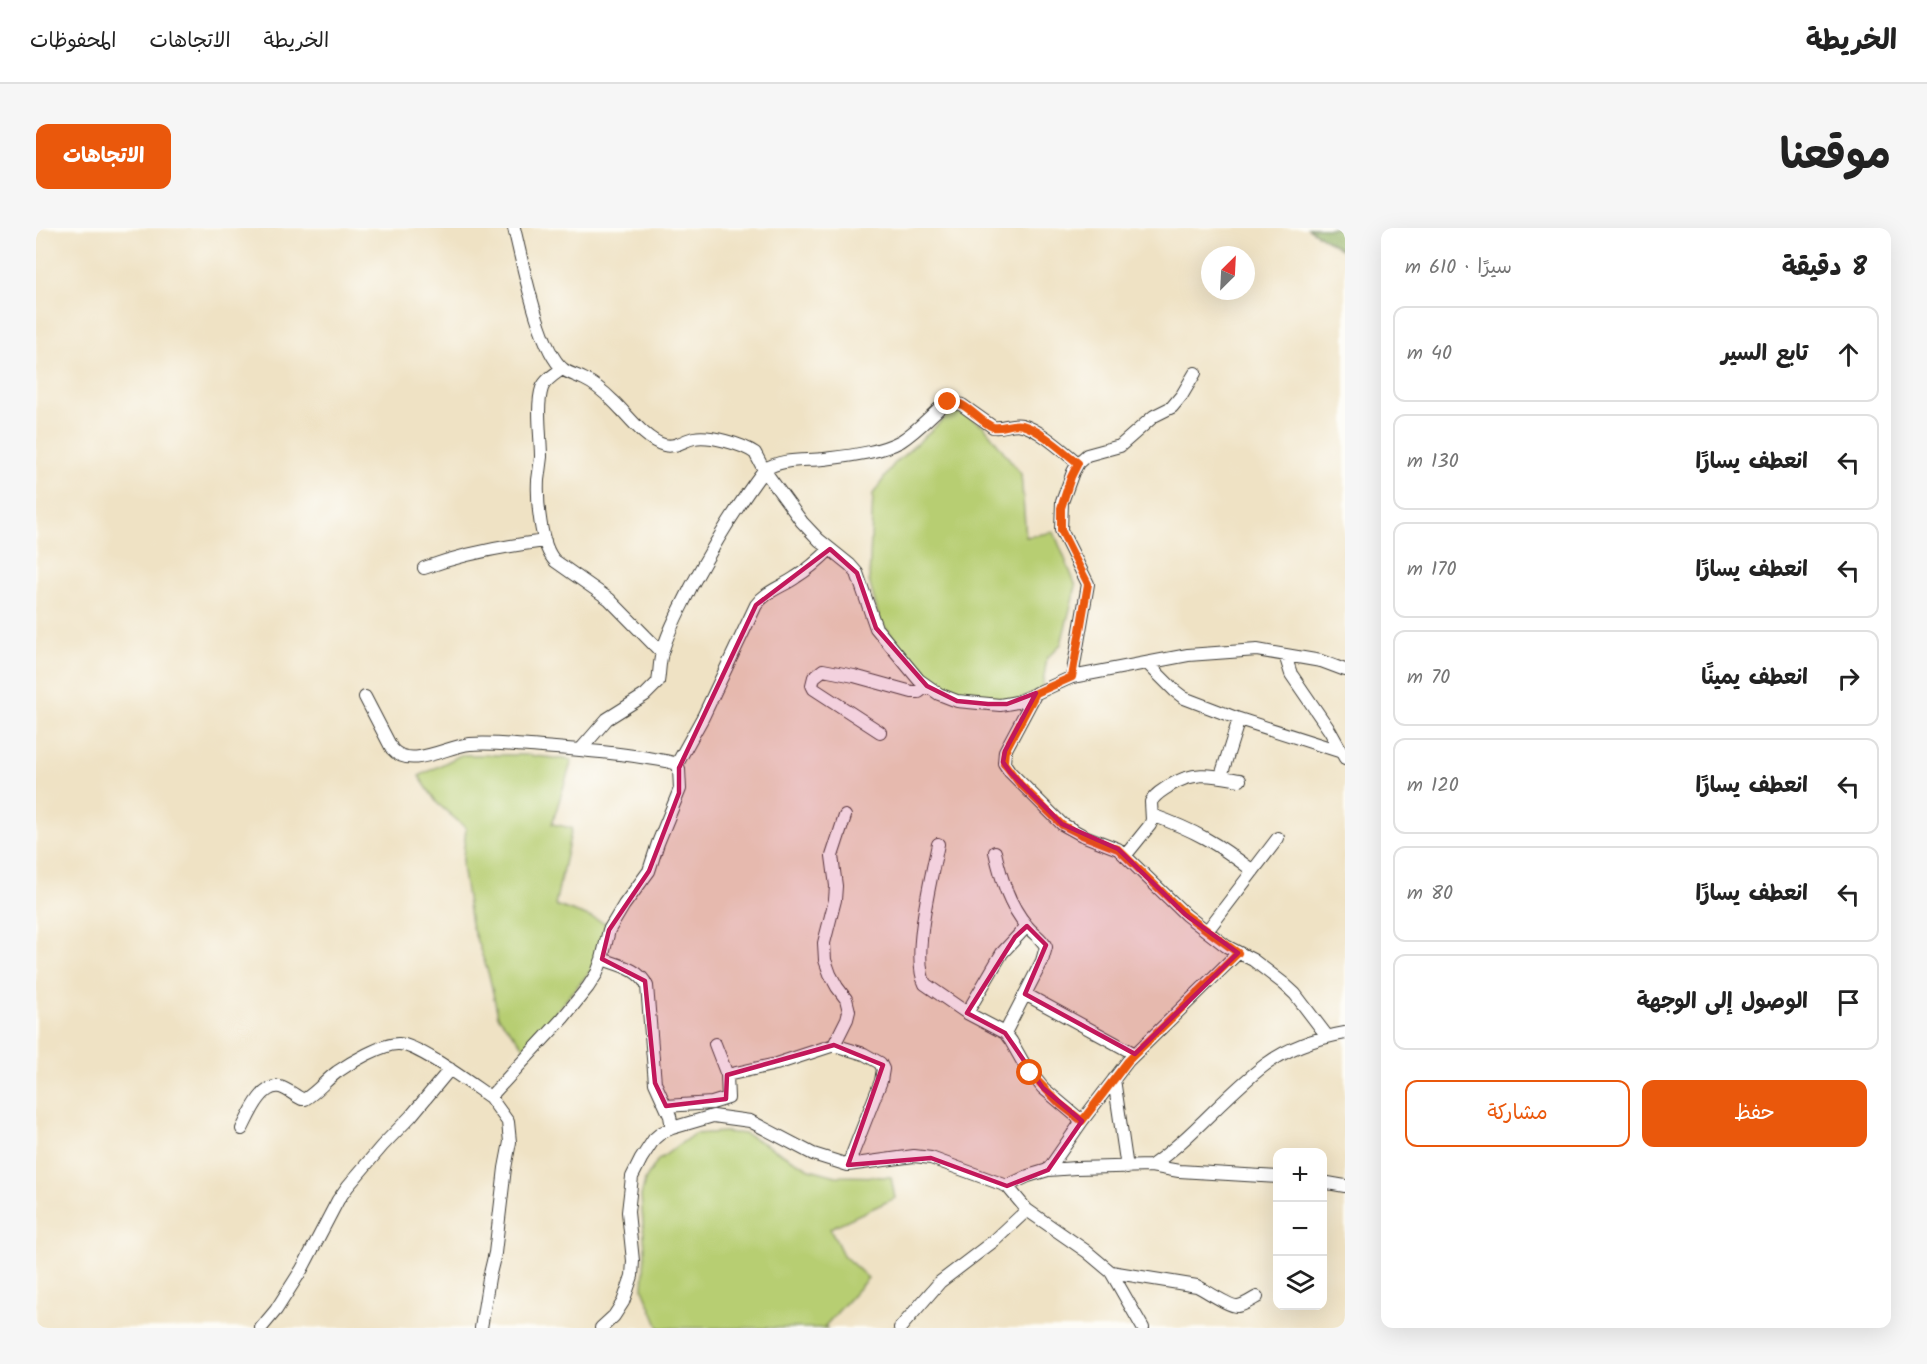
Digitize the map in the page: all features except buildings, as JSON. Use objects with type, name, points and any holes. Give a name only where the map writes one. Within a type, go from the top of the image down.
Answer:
[{"type":"street","points":[[514,228],[533,305],[551,352],[562,369],[599,388],[638,427],[662,444],[676,446],[696,438],[713,438],[755,453],[764,470],[802,522],[857,573],[876,628],[911,671],[927,686],[946,697],[988,704],[1007,704],[1072,677],[1188,655],[1257,650],[1321,661],[1345,670]]},
{"type":"street","points":[[562,369],[544,385],[541,399],[541,458],[538,491],[545,541],[551,557],[609,598],[662,653]]},
{"type":"street","points":[[1072,677],[1088,584],[1061,530],[1061,508],[1071,477],[1078,463],[1087,455],[1115,449],[1129,440],[1154,416],[1178,402],[1195,373]]},
{"type":"street","points":[[581,749],[607,719],[645,695],[656,685],[659,680],[662,653],[673,623],[714,544],[764,470],[777,463],[843,457],[885,447],[900,441],[944,404],[951,401],[962,405],[993,427],[1017,424],[1029,427],[1078,463]]},
{"type":"street","points":[[424,568],[503,547],[545,541]]},
{"type":"street","points":[[677,764],[703,717],[756,605],[766,594],[814,565],[830,549]]},
{"type":"street","points":[[1284,655],[1291,674],[1330,731],[1342,754]]},
{"type":"street","points":[[1147,663],[1184,698],[1342,754]]},
{"type":"street","points":[[880,732],[814,688],[812,685],[814,677],[823,670],[912,692],[919,692],[927,686]]},
{"type":"street","points":[[1036,693],[1005,751],[1004,763],[1020,784],[1062,825],[1082,835],[1111,844],[1186,915],[1283,982],[1327,1036]]},
{"type":"street","points":[[365,697],[392,749],[398,755],[406,758],[469,744],[492,744],[581,749],[665,760],[677,764],[680,769],[680,789],[658,843],[653,862],[644,880],[631,894],[609,930],[602,959],[588,987],[563,1018],[490,1097]]},
{"type":"street","points":[[1221,776],[1239,719]]},
{"type":"street","points":[[1125,856],[1150,825],[1151,802],[1154,796],[1180,779],[1196,774],[1240,780]]},
{"type":"street","points":[[1152,815],[1196,832],[1225,849],[1253,871]]},
{"type":"street","points":[[834,1045],[849,1011],[846,999],[830,974],[825,960],[824,943],[835,893],[836,879],[832,856],[845,816]]},
{"type":"street","points":[[1207,931],[1278,838]]},
{"type":"street","points":[[938,844],[923,924],[922,978],[928,986],[967,1013],[1005,1033],[1023,1064],[1043,1088],[1082,1121]]},
{"type":"street","points":[[995,852],[1006,890],[1027,926],[1042,939],[1046,947],[1042,961],[1005,1033]]},
{"type":"street","points":[[967,1013],[1002,953],[1027,926]]},
{"type":"street","points":[[1048,1170],[1082,1121],[1135,1054],[1238,953]]},
{"type":"street","points":[[602,959],[636,972],[645,981],[655,1083],[666,1106],[672,1128]]},
{"type":"street","points":[[1024,994],[1135,1054]]},
{"type":"street","points":[[1151,1166],[1169,1154],[1236,1089],[1266,1065],[1296,1047],[1327,1036],[1345,1033]]},
{"type":"street","points":[[242,1129],[257,1102],[268,1089],[279,1087],[306,1099],[326,1080],[348,1065],[398,1043],[410,1046],[450,1069],[490,1097],[508,1122],[510,1142],[495,1253],[481,1328]]},
{"type":"street","points":[[666,1106],[726,1100],[729,1096],[727,1076],[715,1044]]},
{"type":"street","points":[[727,1076],[776,1064],[834,1045],[864,1054],[880,1064],[883,1069],[881,1081],[848,1165]]},
{"type":"street","points":[[261,1328],[276,1310],[302,1269],[338,1200],[348,1186],[450,1069]]},
{"type":"street","points":[[1114,1079],[1127,1168]]},
{"type":"street","points":[[602,1328],[614,1317],[623,1302],[632,1276],[633,1261],[628,1212],[634,1171],[654,1139],[672,1128],[713,1116],[750,1121],[813,1154],[848,1165],[914,1156],[922,1157],[948,1163],[1007,1186],[1027,1210],[1077,1244],[1111,1272],[1143,1328]]},
{"type":"street","points":[[1007,1186],[1048,1170],[1076,1168],[1151,1166],[1200,1173],[1273,1178]]},
{"type":"street","points":[[1327,1183],[1345,1186]]},
{"type":"street","points":[[900,1328],[940,1282],[995,1240],[1027,1210]]},
{"type":"street","points":[[1111,1272],[1197,1286],[1231,1305],[1241,1305],[1257,1297]]},
{"type":"highlighted area","points":[[830,549],[857,573],[876,628],[927,686],[957,701],[988,704],[1007,704],[1036,693],[1005,751],[1003,762],[1010,772],[1062,824],[1118,849],[1186,915],[1238,953],[1135,1054],[1025,994],[1046,945],[1027,926],[1015,937],[967,1013],[1005,1033],[1043,1088],[1082,1121],[1048,1170],[1007,1186],[931,1158],[848,1165],[883,1065],[834,1045],[727,1075],[726,1099],[666,1106],[655,1083],[645,981],[602,959],[609,930],[649,871],[679,793],[679,768],[756,605]]},
{"type":"green space","points":[[1308,228],[1345,228],[1345,252]]},
{"type":"green space","points":[[955,409],[984,426],[1021,474],[1026,537],[1054,532],[1076,586],[1061,644],[1047,658],[1042,688],[1015,701],[966,697],[932,684],[880,621],[869,581],[873,494],[894,464]]},
{"type":"green space","points":[[461,755],[526,755],[572,760],[552,824],[572,828],[555,905],[606,923],[594,967],[525,1048],[498,1016],[489,975],[471,924],[462,866],[466,828],[437,803],[419,776]]},
{"type":"green space","points":[[725,1132],[746,1134],[810,1169],[836,1176],[891,1177],[895,1198],[830,1228],[843,1255],[868,1278],[825,1326],[827,1328],[659,1328],[643,1289],[645,1249],[641,1196],[645,1180],[657,1161],[694,1134]]},
{"type":"route","points":[[948,402],[953,401],[962,405],[993,427],[1017,424],[1029,427],[1078,463],[1062,502],[1060,523],[1066,542],[1088,584],[1072,677],[1036,693],[1005,751],[1004,763],[1020,784],[1062,825],[1082,835],[1111,844],[1118,849],[1186,915],[1238,953],[1128,1061],[1082,1121],[1060,1104],[1030,1073]]}]
